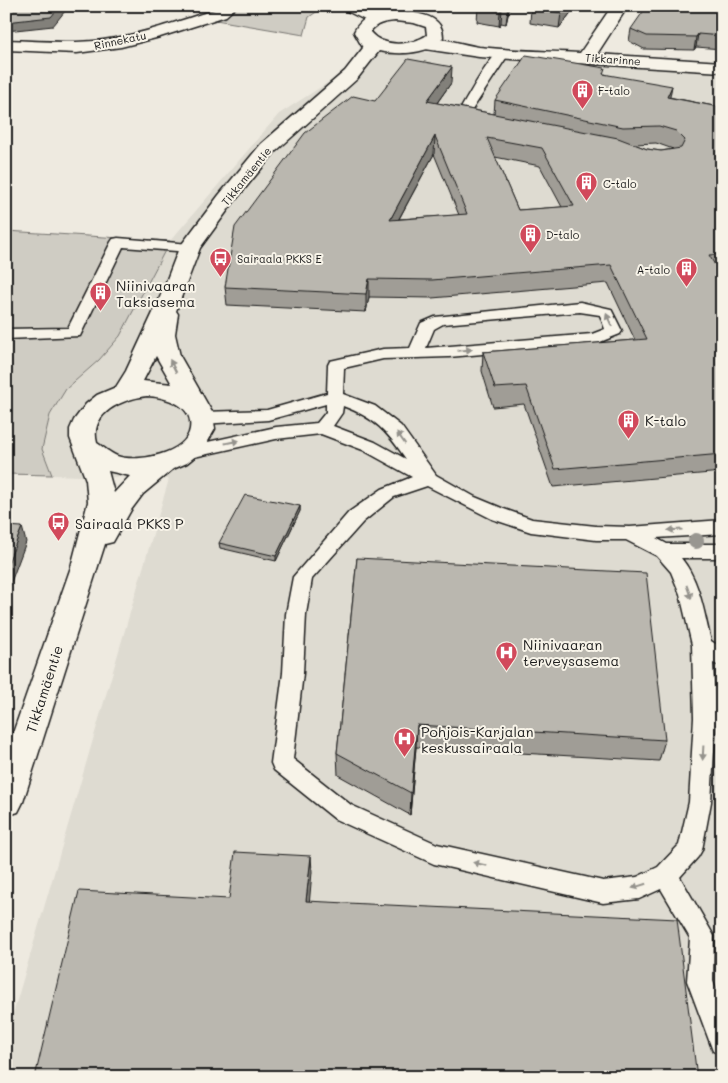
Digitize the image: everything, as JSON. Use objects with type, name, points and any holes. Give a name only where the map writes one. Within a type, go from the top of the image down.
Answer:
[{"type":"street","name":"Rinnekatu","points":[[6,45],[86,47],[119,42],[160,32],[220,13],[228,6]]},
{"type":"street","points":[[349,6],[375,20]]},
{"type":"street","points":[[587,58],[590,50],[620,6]]},
{"type":"street","points":[[395,16],[429,23],[398,48],[387,47],[369,41],[362,32],[368,23],[395,16]]},
{"type":"street","name":"Tikkarinne","points":[[429,23],[443,45],[479,52],[504,52],[722,67]]},
{"type":"street","name":"Tikkamäentie","points":[[124,392],[138,371],[170,300],[190,248],[226,198],[268,148],[351,75],[372,48],[369,41]]},
{"type":"street","name":"Tikkamäentie","points":[[351,75],[398,48]]},
{"type":"street","name":"Tikkamäentie","points":[[170,300],[163,334],[168,356],[200,413]]},
{"type":"street","points":[[146,389],[167,391],[185,397],[200,413],[203,427],[200,436],[174,458],[145,468],[127,468],[109,464],[96,457],[86,448],[82,435],[84,422],[92,410],[106,400],[124,392],[146,389]]},
{"type":"street","name":"Tikkamäentie","points":[[6,802],[82,576],[102,501],[101,486],[86,448]]},
{"type":"street","name":"Tikkamäentie","points":[[82,576],[121,501],[133,487],[174,458]]},
{"type":"lane","points":[[492,124],[472,118],[466,110],[504,52]]},
{"type":"lane","points":[[581,75],[587,58]]},
{"type":"lane","points":[[6,334],[74,333],[118,242],[190,248]]},
{"type":"lane","points":[[322,428],[334,413],[336,365],[383,354],[416,353],[595,339],[614,331],[606,312],[580,308],[440,320],[427,326],[416,353]]},
{"type":"lane","points":[[200,413],[268,415],[321,399],[335,397],[369,410],[395,430],[429,478]]},
{"type":"lane","points":[[174,458],[276,433],[322,428],[369,446],[469,501],[498,514],[531,525],[596,533],[628,533],[722,527]]},
{"type":"lane","points":[[429,478],[388,493],[356,517],[303,577],[296,614],[293,673],[282,763],[343,812],[434,854],[603,892],[639,888],[666,875],[690,850],[700,802],[705,718],[702,645],[690,594],[679,569],[664,551],[628,533]]},
{"type":"lane","points":[[664,551],[722,551]]},
{"type":"lane","points":[[702,645],[722,659]]},
{"type":"lane","points":[[666,875],[702,936],[700,981],[716,1039]]},
{"type":"shaded area","points":[[230,6],[325,6],[309,17],[304,35],[210,19]]},
{"type":"shaded area","name":"Pohjois-Karjalan keskussairaala","points":[[380,49],[722,73],[722,1077],[6,1077],[6,1038],[169,479],[52,475],[42,449],[50,415],[66,389],[99,360],[120,336],[170,241],[279,114]]},
{"type":"shaded area","points":[[6,231],[170,241],[120,336],[99,360],[66,389],[50,415],[42,449],[52,475],[6,474]]},
{"type":"building","points":[[6,6],[60,6],[51,17],[6,22]]},
{"type":"building","points":[[478,6],[508,6],[508,9],[502,8],[500,11]]},
{"type":"building","points":[[533,6],[566,6],[561,13],[531,8]]},
{"type":"building","points":[[647,6],[722,6],[722,36],[698,34],[696,37],[647,36],[631,29]]},
{"type":"building","points":[[526,55],[605,68],[603,74],[672,86],[667,97],[719,107],[722,101],[722,254],[709,255],[722,277],[722,454],[555,469],[526,386],[495,388],[483,352],[647,339],[611,265],[432,280],[369,279],[366,294],[225,287],[235,227],[305,133],[353,96],[375,101],[408,59],[452,67],[427,101],[618,138],[647,149],[661,151],[681,148],[685,140],[676,131],[659,126],[623,127],[495,100]],"holes":[[[435,136],[467,214],[390,220]],[[487,138],[542,148],[574,206],[518,210]]]},
{"type":"building","points":[[245,495],[300,506],[276,556],[219,543]]},
{"type":"building","points":[[6,526],[22,527],[6,568]]},
{"type":"building","points":[[357,558],[646,573],[665,740],[417,725],[411,793],[337,753]]},
{"type":"building","points":[[235,852],[311,856],[306,901],[677,919],[697,1077],[35,1077],[79,891],[229,899]]},
{"type":"place","name":"F-talo","points":[[582,109]]},
{"type":"place","name":"C-talo","points":[[587,202]]},
{"type":"place","name":"D-talo","points":[[530,253]]},
{"type":"place","name":"Sairaala PKKS E","points":[[221,277]]},
{"type":"place","name":"A-talo","points":[[686,288]]},
{"type":"place","name":"Niinivaaran Taksiasema","points":[[100,312]]},
{"type":"place","name":"K-talo","points":[[629,439]]},
{"type":"place","name":"Sairaala PKKS P","points":[[59,542]]},
{"type":"place","name":"Niinivaaran terveysasema","points":[[507,671]]},
{"type":"place","name":"Pohjois-Karjalan keskussairaala","points":[[405,758]]}]
